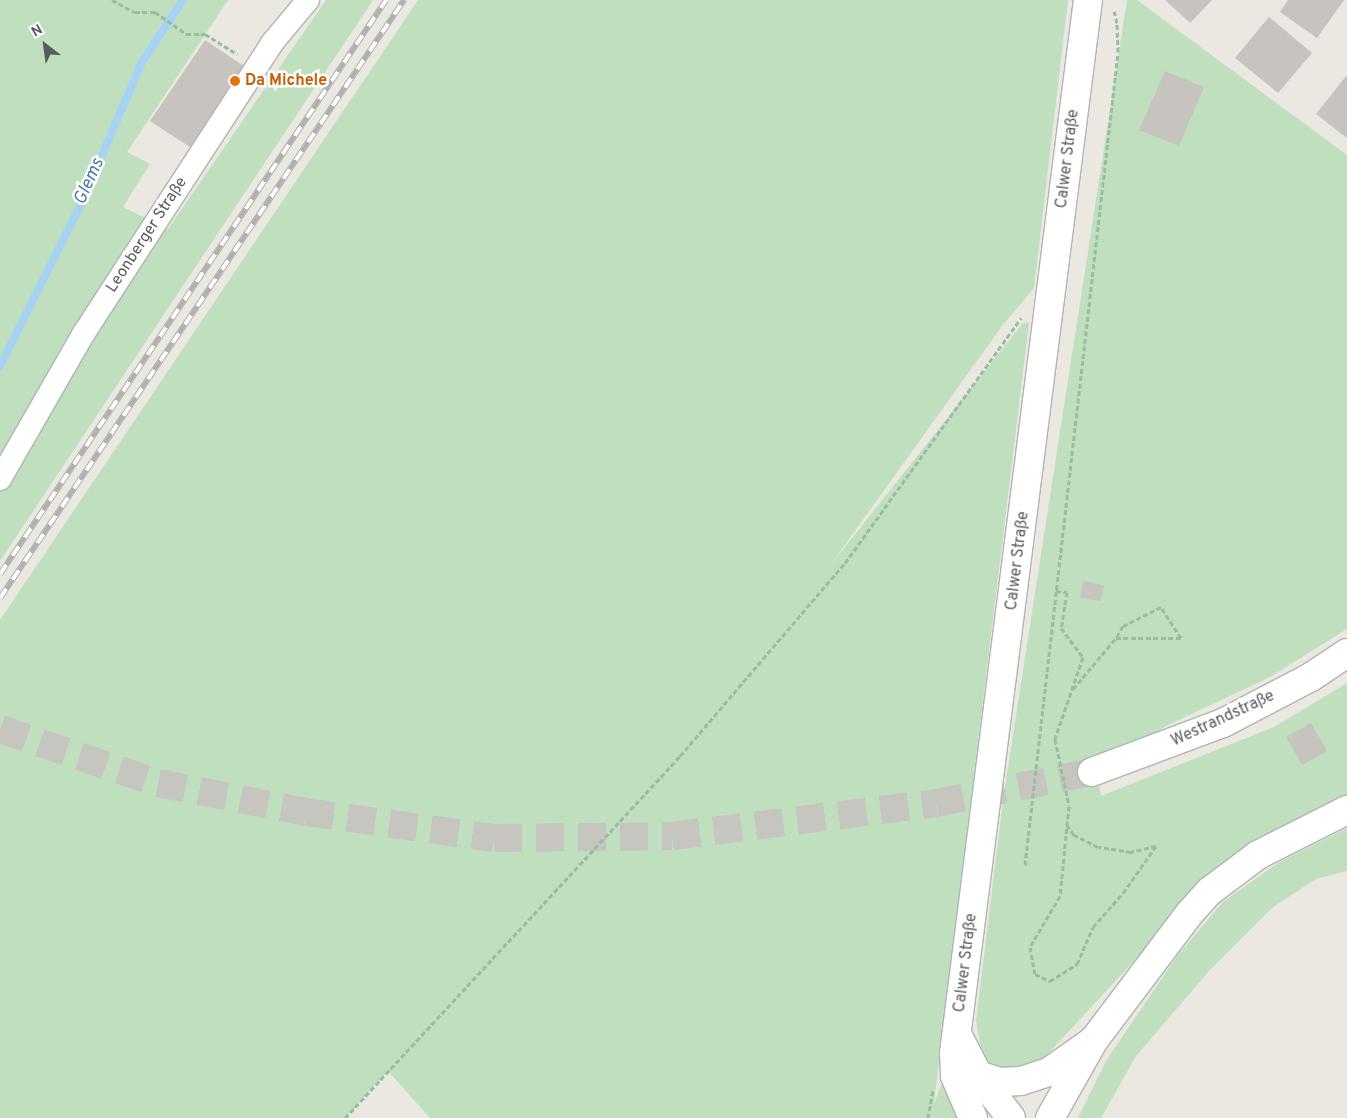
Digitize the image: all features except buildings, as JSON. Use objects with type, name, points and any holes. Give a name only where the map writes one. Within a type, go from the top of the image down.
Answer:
[{"type":"street","name":"Leonberger Straße","points":[[0,479],[84,333],[257,67],[308,0]]},
{"type":"street","name":"Calwer Straße","points":[[973,1118],[955,1076],[957,1034],[1051,302],[1099,2]]},
{"type":"street","name":"Westrandstraße","points":[[1092,772],[1223,723],[1311,677],[1347,653]]},
{"type":"street","points":[[1050,1118],[1094,1040],[1164,944],[1210,892],[1258,855],[1347,810]]},
{"type":"street","points":[[957,1034],[978,1075],[1011,1118]]},
{"type":"street","points":[[978,1075],[1000,1082],[1021,1081],[1049,1072],[1094,1040]]},
{"type":"path","points":[[112,0],[135,12],[155,12],[186,34],[205,34],[257,67]]},
{"type":"path","points":[[1025,865],[1118,52],[1118,23],[1099,2]]},
{"type":"path","points":[[345,1118],[680,756],[845,563],[1018,321],[1032,307],[1051,302]]},
{"type":"path","points":[[1056,591],[1067,592],[1062,628],[1083,657],[1055,738],[1069,806],[1067,825],[1060,896],[1030,947],[1034,974],[1050,981],[1077,964],[1093,927],[1124,893],[1156,846],[1131,852],[1098,847],[1074,835],[1067,825]]},
{"type":"path","points":[[1071,691],[1116,638],[1123,626],[1161,607],[1181,638],[1116,638]]},
{"type":"green space","points":[[0,0],[228,0],[127,152],[150,164],[123,207],[168,229],[326,0],[373,0],[0,561]]},
{"type":"green space","points":[[418,0],[1068,0],[1034,288],[1002,326],[829,567],[1023,323],[1029,323],[934,1103],[945,1076],[960,1118],[430,1118],[388,1071],[345,1118],[0,1118],[0,620]]},
{"type":"green space","points":[[1127,0],[1137,0],[1347,155],[1347,629],[1270,677],[1168,725],[1124,751],[1122,746],[1093,755],[1101,796],[1274,727],[1347,683],[1347,799],[1157,936],[1044,1058],[1007,1070],[992,1066],[982,1053],[976,1021],[1004,793]]},
{"type":"green space","points":[[1347,828],[1347,871],[1316,879],[1273,907],[1209,971],[1136,1056],[1101,1118],[1078,1118],[1106,1061],[1177,956],[1223,902],[1278,863]]},
{"type":"waterway","name":"Glems","points":[[0,366],[81,204],[142,62],[183,0]]},
{"type":"tunnel","points":[[0,729],[158,783],[306,812],[494,838],[672,836],[936,803],[1092,772]]},
{"type":"railway","points":[[0,574],[386,0]]},
{"type":"railway","points":[[0,598],[404,0]]},
{"type":"place","name":"Da Michele","points":[[235,81]]}]
